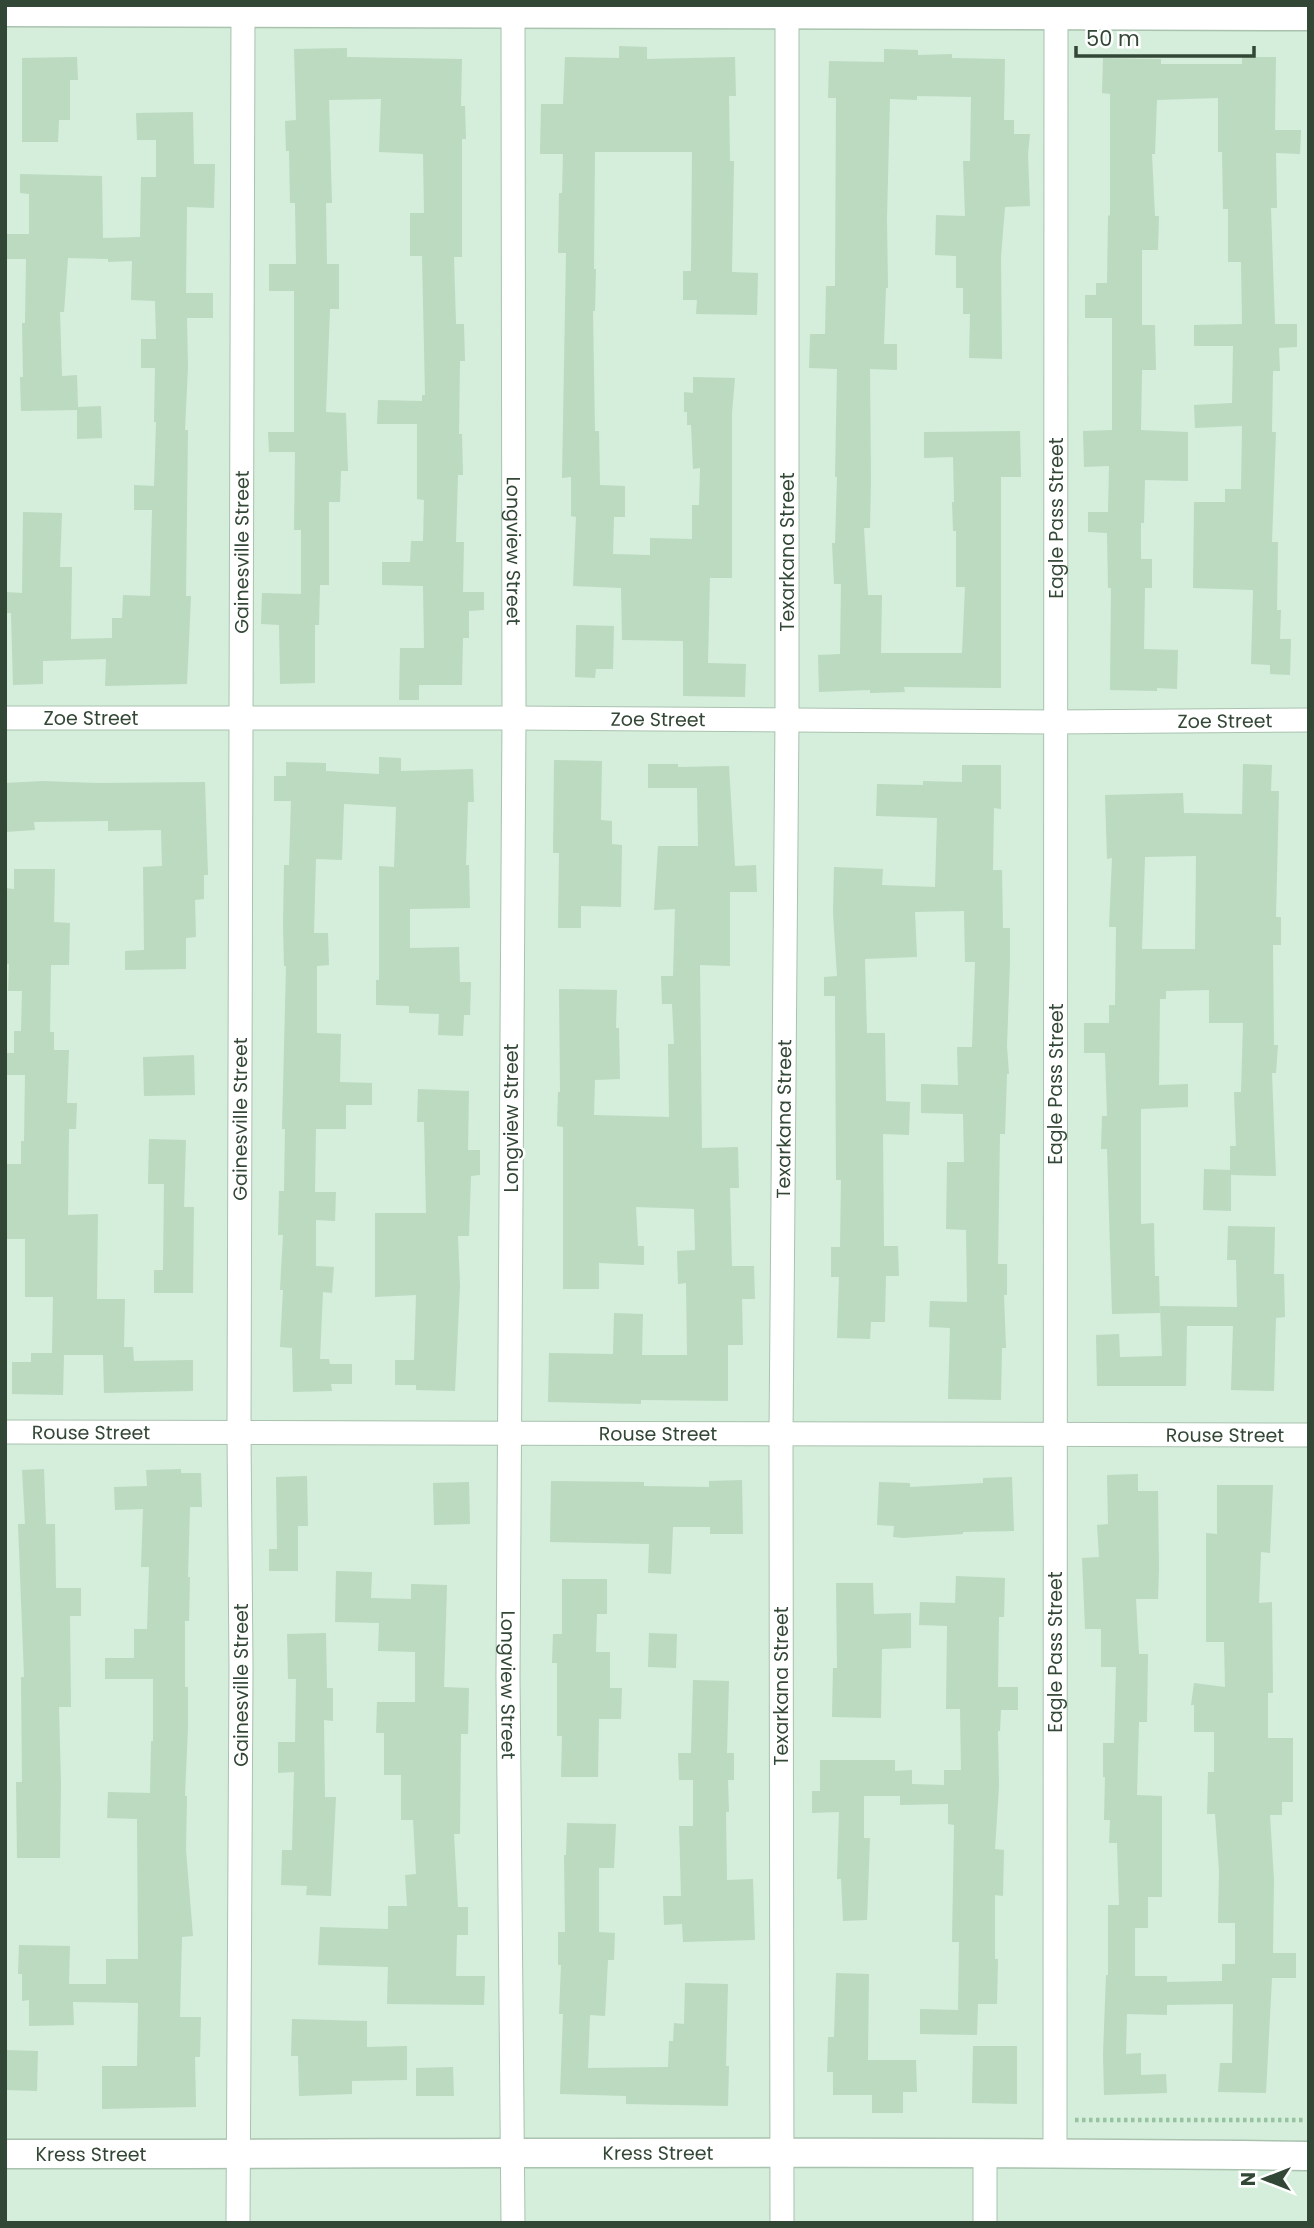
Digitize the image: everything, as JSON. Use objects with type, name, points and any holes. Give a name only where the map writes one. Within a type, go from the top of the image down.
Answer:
[{"type":"street","points":[[19,10],[243,13],[298,9],[513,14],[574,10],[787,15],[841,10],[1056,15],[1114,10],[1309,16]]},
{"type":"street","name":"Gainesville Street","points":[[238,2223],[243,13]]},
{"type":"street","name":"Longview Street","points":[[513,14],[514,718],[508,1690],[513,2223]]},
{"type":"street","name":"Texarkana Street","points":[[782,2223],[781,1434],[787,720],[787,15]]},
{"type":"street","name":"Eagle Pass Street","points":[[1055,2152],[1056,15]]},
{"type":"street","name":"Zoe Street","points":[[5,718],[1056,722],[1309,720]]},
{"type":"street","name":"Rouse Street","points":[[5,1432],[1309,1435]]},
{"type":"street","name":"Kress Street","points":[[5,2154],[513,2151],[1309,2155]]},
{"type":"street","points":[[985,2153],[985,2223]]},
{"type":"path","points":[[1070,2120],[1305,2120]]},
{"type":"shaded area","points":[[5,5],[1309,5],[1309,2223],[5,2223]]},
{"type":"building","points":[[619,46],[647,47],[647,59],[735,57],[736,96],[729,96],[730,161],[734,161],[732,272],[758,273],[757,315],[696,314],[697,300],[683,300],[683,271],[691,271],[692,152],[595,152],[596,269],[593,311],[595,431],[599,431],[600,485],[625,486],[625,517],[614,517],[613,554],[650,555],[650,538],[692,539],[692,505],[699,505],[700,468],[693,469],[691,425],[687,425],[687,412],[684,412],[684,392],[693,393],[693,377],[735,378],[732,413],[732,578],[710,578],[708,663],[746,664],[745,697],[683,696],[683,641],[622,640],[621,588],[573,586],[576,517],[571,516],[571,477],[562,478],[566,253],[558,253],[563,154],[540,154],[541,104],[563,104],[565,57],[619,58]]},
{"type":"building","points":[[347,48],[347,57],[462,59],[461,106],[465,106],[466,139],[462,139],[462,257],[454,257],[456,324],[464,324],[465,361],[460,361],[459,434],[462,434],[463,475],[458,475],[456,542],[464,542],[463,592],[484,592],[484,610],[469,611],[469,638],[463,638],[462,685],[419,685],[419,700],[399,700],[400,648],[424,648],[423,586],[382,585],[382,562],[410,562],[411,541],[423,541],[424,500],[417,499],[417,424],[377,424],[378,400],[422,401],[422,395],[425,395],[422,256],[410,256],[410,213],[424,213],[423,154],[379,152],[381,99],[329,100],[332,203],[326,203],[327,264],[339,264],[339,309],[330,309],[326,412],[346,413],[348,471],[341,471],[340,502],[329,502],[329,585],[320,585],[319,625],[315,625],[315,683],[280,684],[279,625],[261,624],[262,593],[301,594],[301,530],[294,530],[295,452],[269,452],[268,432],[294,432],[294,291],[269,291],[269,264],[296,264],[295,203],[290,203],[289,151],[286,151],[285,121],[296,120],[294,49]]},
{"type":"building","points":[[884,49],[918,50],[918,55],[952,54],[952,58],[1005,59],[1004,120],[1014,120],[1014,134],[1030,134],[1030,206],[1005,207],[1001,257],[1002,359],[969,358],[970,314],[963,314],[963,288],[956,288],[956,256],[935,255],[936,215],[965,216],[963,161],[970,161],[971,97],[917,96],[917,100],[890,99],[888,288],[884,344],[897,344],[897,370],[870,369],[870,528],[864,528],[868,595],[882,595],[881,653],[962,653],[965,587],[956,587],[953,457],[924,458],[924,432],[1020,431],[1021,477],[1001,477],[1001,688],[904,687],[905,692],[819,692],[818,655],[840,654],[841,584],[834,584],[832,543],[835,543],[837,477],[837,369],[809,368],[810,334],[825,334],[826,286],[835,286],[836,98],[828,98],[829,61],[884,62]]},
{"type":"building","points":[[77,57],[78,80],[70,80],[70,120],[59,120],[58,142],[22,142],[22,58]]},
{"type":"building","points":[[1242,57],[1276,57],[1275,130],[1301,130],[1300,154],[1276,153],[1277,208],[1271,208],[1275,324],[1297,324],[1297,347],[1279,348],[1280,371],[1273,371],[1272,432],[1276,432],[1272,542],[1278,542],[1277,610],[1281,610],[1280,639],[1291,639],[1290,675],[1270,674],[1270,665],[1251,664],[1253,590],[1193,588],[1194,502],[1225,502],[1225,489],[1241,489],[1242,426],[1195,428],[1194,405],[1232,403],[1233,346],[1194,346],[1194,325],[1242,324],[1241,262],[1228,262],[1228,209],[1223,209],[1222,152],[1218,152],[1218,98],[1157,100],[1155,154],[1152,154],[1155,216],[1159,216],[1158,250],[1142,250],[1142,325],[1155,325],[1156,370],[1142,370],[1141,430],[1188,432],[1188,481],[1145,480],[1141,559],[1152,559],[1152,588],[1145,588],[1144,649],[1178,650],[1177,689],[1110,690],[1111,588],[1108,588],[1107,533],[1088,532],[1088,512],[1108,512],[1109,466],[1084,467],[1083,431],[1112,430],[1112,318],[1085,318],[1085,295],[1096,295],[1096,283],[1107,283],[1110,94],[1102,93],[1103,58],[1161,59],[1161,64],[1242,64]]},
{"type":"building","points":[[193,112],[194,164],[215,164],[214,208],[187,207],[186,293],[213,293],[213,318],[187,318],[186,596],[191,596],[187,684],[105,686],[106,659],[43,661],[43,684],[13,685],[11,613],[5,613],[5,592],[22,593],[23,512],[62,513],[60,567],[72,567],[71,639],[112,638],[112,618],[122,618],[123,595],[150,596],[152,510],[134,510],[134,485],[154,486],[156,422],[155,368],[141,368],[141,339],[156,339],[155,301],[131,300],[132,261],[108,262],[108,259],[68,258],[64,312],[60,312],[62,376],[77,375],[78,407],[101,406],[102,438],[77,439],[77,410],[21,411],[20,377],[23,377],[22,323],[25,323],[26,259],[5,259],[5,234],[29,234],[29,194],[20,193],[20,174],[102,176],[103,238],[140,237],[141,177],[156,177],[156,140],[137,140],[136,113]]},
{"type":"building","points":[[576,625],[614,626],[613,669],[596,669],[595,678],[575,677]]},
{"type":"building","points":[[379,757],[401,758],[401,771],[473,769],[474,802],[468,802],[466,865],[469,865],[470,908],[410,909],[410,948],[459,947],[460,982],[471,982],[470,1015],[464,1015],[463,1036],[438,1035],[439,1014],[409,1013],[409,1006],[376,1005],[376,980],[379,980],[379,866],[394,867],[396,807],[344,804],[342,860],[316,859],[314,933],[328,933],[329,965],[317,966],[317,1033],[341,1034],[340,1082],[372,1083],[372,1105],[346,1105],[346,1129],[316,1129],[315,1192],[336,1192],[335,1221],[316,1220],[316,1266],[334,1267],[332,1293],[323,1292],[320,1359],[329,1359],[330,1364],[352,1364],[352,1384],[331,1384],[332,1391],[293,1392],[292,1348],[280,1347],[283,1235],[278,1235],[279,1191],[284,1191],[284,865],[289,865],[291,801],[274,801],[274,776],[286,776],[286,762],[326,763],[326,771],[379,774]]},
{"type":"building","points":[[554,760],[602,761],[601,820],[612,821],[612,844],[622,845],[621,907],[581,906],[581,928],[558,928],[559,853],[553,853]]},
{"type":"building","points":[[648,764],[678,764],[678,767],[729,766],[735,866],[756,865],[757,892],[730,892],[730,966],[700,965],[702,1148],[738,1147],[739,1188],[730,1188],[732,1266],[754,1266],[755,1299],[742,1299],[743,1345],[728,1345],[728,1401],[641,1400],[641,1404],[548,1402],[549,1353],[613,1354],[614,1313],[643,1314],[642,1355],[687,1355],[686,1283],[678,1284],[677,1251],[695,1250],[694,1209],[636,1207],[638,1246],[644,1246],[644,1265],[599,1263],[599,1289],[563,1289],[563,1127],[557,1126],[560,1092],[559,989],[617,990],[616,1028],[619,1028],[620,1079],[595,1080],[594,1115],[669,1117],[668,1044],[674,1044],[672,1004],[662,1004],[661,976],[673,976],[675,909],[654,910],[658,846],[698,846],[697,788],[648,788]]},
{"type":"building","points":[[1243,764],[1272,765],[1271,791],[1279,791],[1276,917],[1281,917],[1281,945],[1273,945],[1274,1045],[1278,1045],[1276,1073],[1272,1073],[1276,1176],[1231,1175],[1231,1211],[1203,1210],[1204,1169],[1230,1170],[1230,1146],[1236,1146],[1234,1092],[1241,1092],[1243,1023],[1209,1023],[1209,990],[1166,991],[1166,999],[1160,999],[1159,1085],[1188,1084],[1188,1107],[1141,1109],[1141,1224],[1154,1223],[1155,1276],[1159,1276],[1160,1313],[1112,1314],[1107,1149],[1101,1149],[1102,1116],[1107,1116],[1105,1053],[1084,1053],[1084,1023],[1109,1023],[1109,1005],[1115,1005],[1116,927],[1109,927],[1112,858],[1107,859],[1105,795],[1183,793],[1184,813],[1242,814]],"holes":[[[1196,856],[1195,949],[1142,949],[1145,857]]]},
{"type":"building","points":[[962,765],[1001,765],[1001,809],[994,808],[993,870],[1002,870],[1003,928],[1010,928],[1010,962],[1007,1046],[1009,1074],[1005,1134],[1000,1134],[998,1264],[1007,1264],[1007,1295],[1004,1295],[1006,1348],[1002,1348],[1001,1400],[948,1399],[950,1328],[929,1327],[930,1301],[967,1302],[966,1230],[946,1229],[947,1162],[964,1162],[963,1114],[921,1113],[921,1084],[958,1085],[957,1047],[972,1047],[975,962],[965,962],[964,911],[915,912],[917,957],[865,959],[867,1033],[885,1033],[886,1101],[910,1102],[909,1135],[883,1134],[884,1246],[898,1246],[899,1276],[886,1276],[885,1322],[871,1322],[870,1339],[837,1338],[839,1277],[831,1277],[831,1247],[840,1247],[841,1180],[836,1180],[835,996],[824,996],[824,977],[837,976],[833,913],[834,867],[883,869],[882,885],[935,887],[937,818],[876,816],[877,784],[962,782]]},
{"type":"building","points":[[205,782],[208,875],[204,875],[204,899],[195,900],[196,937],[186,938],[186,969],[125,970],[125,951],[144,950],[143,867],[162,866],[161,830],[108,831],[108,821],[34,822],[35,830],[5,832],[5,783]]},
{"type":"building","points":[[14,869],[55,869],[54,922],[70,923],[69,965],[51,965],[50,1032],[54,1032],[54,1050],[69,1050],[67,1103],[77,1103],[76,1129],[69,1129],[68,1215],[98,1214],[97,1299],[125,1299],[124,1347],[133,1347],[134,1361],[193,1360],[193,1391],[104,1393],[103,1355],[64,1355],[63,1395],[12,1394],[12,1362],[31,1362],[31,1353],[52,1353],[53,1297],[25,1297],[25,1239],[5,1239],[5,1164],[21,1164],[21,1141],[24,1141],[25,1075],[5,1075],[5,1053],[14,1053],[14,1031],[21,1031],[22,991],[8,991],[9,964],[5,964],[5,888],[14,889]]},
{"type":"building","points":[[194,1055],[195,1095],[144,1096],[143,1057]]},
{"type":"building","points":[[418,1089],[469,1091],[468,1150],[480,1150],[480,1175],[471,1176],[469,1236],[458,1236],[460,1286],[455,1391],[416,1390],[416,1385],[395,1385],[395,1360],[414,1360],[416,1295],[375,1297],[375,1213],[426,1213],[424,1122],[417,1122]]},
{"type":"building","points":[[149,1139],[186,1140],[184,1207],[194,1207],[193,1293],[154,1293],[154,1270],[163,1270],[164,1184],[148,1184]]},
{"type":"building","points":[[1228,1226],[1275,1227],[1274,1274],[1284,1274],[1285,1317],[1276,1318],[1274,1391],[1231,1390],[1233,1326],[1187,1326],[1186,1386],[1097,1386],[1096,1335],[1119,1334],[1120,1357],[1162,1356],[1160,1306],[1237,1307],[1236,1260],[1227,1260]]},
{"type":"building","points":[[44,1469],[46,1524],[55,1524],[56,1588],[81,1588],[81,1616],[70,1616],[71,1707],[59,1707],[60,1858],[17,1858],[16,1782],[22,1782],[21,1677],[24,1677],[18,1524],[25,1524],[22,1470]]},
{"type":"building","points":[[181,1469],[181,1473],[201,1473],[202,1507],[190,1507],[189,1621],[185,1621],[185,1687],[188,1687],[186,1850],[193,1936],[182,1937],[180,2017],[201,2017],[200,2057],[195,2057],[196,2107],[102,2109],[102,2066],[137,2066],[138,2003],[73,2002],[74,2025],[29,2026],[29,2000],[22,2001],[22,1974],[18,1974],[19,1945],[70,1946],[69,1984],[106,1984],[106,1959],[138,1959],[137,1819],[107,1818],[108,1792],[150,1793],[153,1679],[105,1679],[105,1658],[134,1658],[134,1629],[147,1629],[149,1567],[141,1567],[143,1509],[115,1510],[114,1487],[147,1486],[146,1470]]},
{"type":"building","points":[[1138,1474],[1138,1491],[1158,1491],[1159,1569],[1158,1599],[1136,1599],[1139,1654],[1148,1654],[1147,1722],[1139,1722],[1137,1795],[1162,1796],[1162,1897],[1148,1897],[1148,1928],[1135,1928],[1135,1976],[1167,1976],[1167,1982],[1222,1981],[1222,1964],[1235,1964],[1235,1923],[1218,1923],[1219,1871],[1215,1814],[1207,1814],[1208,1772],[1214,1772],[1214,1732],[1194,1732],[1194,1705],[1191,1705],[1194,1683],[1225,1687],[1224,1642],[1206,1642],[1206,1533],[1217,1534],[1217,1485],[1273,1485],[1270,1553],[1261,1552],[1259,1603],[1272,1602],[1273,1693],[1268,1693],[1268,1738],[1293,1738],[1293,1802],[1282,1802],[1282,1815],[1270,1815],[1274,1880],[1273,1953],[1296,1953],[1296,1978],[1272,1978],[1266,2093],[1218,2092],[1220,2063],[1232,2063],[1233,2004],[1167,2005],[1167,2015],[1127,2014],[1126,2054],[1141,2053],[1141,2075],[1166,2074],[1167,2093],[1104,2095],[1108,1905],[1119,1905],[1117,1843],[1109,1843],[1110,1820],[1104,1820],[1103,1743],[1114,1743],[1116,1667],[1101,1667],[1101,1629],[1085,1629],[1082,1558],[1099,1557],[1097,1525],[1108,1524],[1107,1475]]},
{"type":"building","points":[[307,1476],[308,1526],[298,1526],[298,1571],[269,1571],[269,1549],[277,1549],[276,1477]]},
{"type":"building","points":[[1012,1477],[1014,1531],[963,1532],[903,1538],[893,1537],[894,1526],[877,1525],[879,1482],[910,1483],[910,1487],[983,1483],[983,1478]]},
{"type":"building","points":[[742,1480],[743,1534],[710,1534],[710,1527],[673,1527],[671,1574],[648,1573],[649,1544],[550,1542],[551,1481],[644,1482],[644,1486],[709,1487],[709,1481]]},
{"type":"building","points":[[469,1482],[470,1524],[434,1525],[433,1483]]},
{"type":"building","points":[[336,1571],[372,1572],[371,1598],[411,1599],[411,1584],[447,1585],[444,1687],[469,1688],[468,1734],[461,1734],[460,1834],[454,1834],[458,1907],[468,1907],[468,1935],[457,1935],[456,1976],[485,1976],[484,2005],[387,2004],[388,1967],[318,1965],[320,1927],[388,1929],[388,1906],[407,1906],[405,1875],[416,1874],[413,1820],[401,1820],[401,1775],[384,1775],[384,1733],[376,1733],[377,1702],[415,1702],[415,1652],[378,1651],[379,1623],[335,1622]]},
{"type":"building","points":[[956,1576],[1005,1578],[1004,1617],[999,1617],[998,1687],[1018,1687],[1018,1710],[1001,1710],[998,1731],[999,1786],[995,1849],[1004,1850],[1003,1896],[995,1895],[997,2004],[978,2004],[977,2035],[920,2034],[920,2009],[958,2010],[959,1942],[952,1942],[954,1825],[948,1824],[948,1804],[900,1805],[900,1796],[864,1796],[864,1838],[870,1838],[867,1920],[843,1921],[841,1879],[837,1879],[839,1812],[812,1813],[812,1791],[820,1791],[820,1760],[895,1760],[895,1771],[912,1770],[912,1784],[944,1785],[944,1770],[961,1770],[960,1709],[946,1709],[947,1626],[919,1625],[920,1602],[955,1603]]},
{"type":"building","points":[[562,1579],[607,1579],[607,1614],[597,1614],[596,1652],[610,1652],[610,1688],[622,1688],[621,1719],[599,1719],[598,1777],[561,1777],[562,1736],[557,1736],[557,1663],[552,1663],[553,1634],[562,1634]]},
{"type":"building","points":[[836,1583],[873,1583],[874,1614],[911,1613],[911,1648],[882,1649],[881,1718],[832,1717],[833,1668],[837,1668]]},
{"type":"building","points":[[326,1633],[327,1688],[333,1688],[333,1721],[324,1720],[325,1797],[336,1797],[331,1896],[306,1895],[307,1886],[281,1885],[282,1850],[292,1850],[294,1772],[278,1773],[278,1742],[295,1742],[296,1679],[288,1679],[287,1634]]},
{"type":"building","points":[[649,1633],[677,1634],[676,1668],[648,1667]]},
{"type":"building","points":[[693,1680],[729,1681],[727,1753],[734,1753],[734,1780],[728,1780],[727,1880],[753,1879],[755,1940],[683,1942],[682,1924],[664,1925],[663,1896],[681,1896],[679,1826],[693,1826],[693,1780],[679,1780],[678,1753],[691,1753]]},
{"type":"building","points":[[567,1823],[616,1824],[614,1868],[599,1868],[599,1932],[615,1933],[614,1960],[608,1960],[605,2016],[590,2015],[588,2068],[668,2067],[669,2041],[673,2041],[674,2023],[684,2024],[685,1983],[728,1984],[728,2106],[626,2104],[626,2096],[560,2094],[563,2014],[559,2014],[561,1965],[558,1965],[558,1932],[565,1932],[564,1855]]},
{"type":"building","points":[[836,1973],[869,1974],[868,2060],[916,2060],[917,2092],[903,2092],[903,2113],[872,2113],[872,2095],[833,2095],[833,2072],[827,2072],[828,2037],[834,2037]]},
{"type":"building","points":[[292,2019],[367,2021],[367,2047],[407,2046],[407,2080],[352,2081],[352,2094],[299,2096],[298,2056],[291,2056]]},
{"type":"building","points":[[973,2046],[1017,2046],[1017,2104],[972,2103]]},
{"type":"building","points":[[5,2050],[38,2051],[37,2091],[5,2090]]},
{"type":"building","points":[[453,2067],[454,2096],[416,2096],[416,2068]]}]
